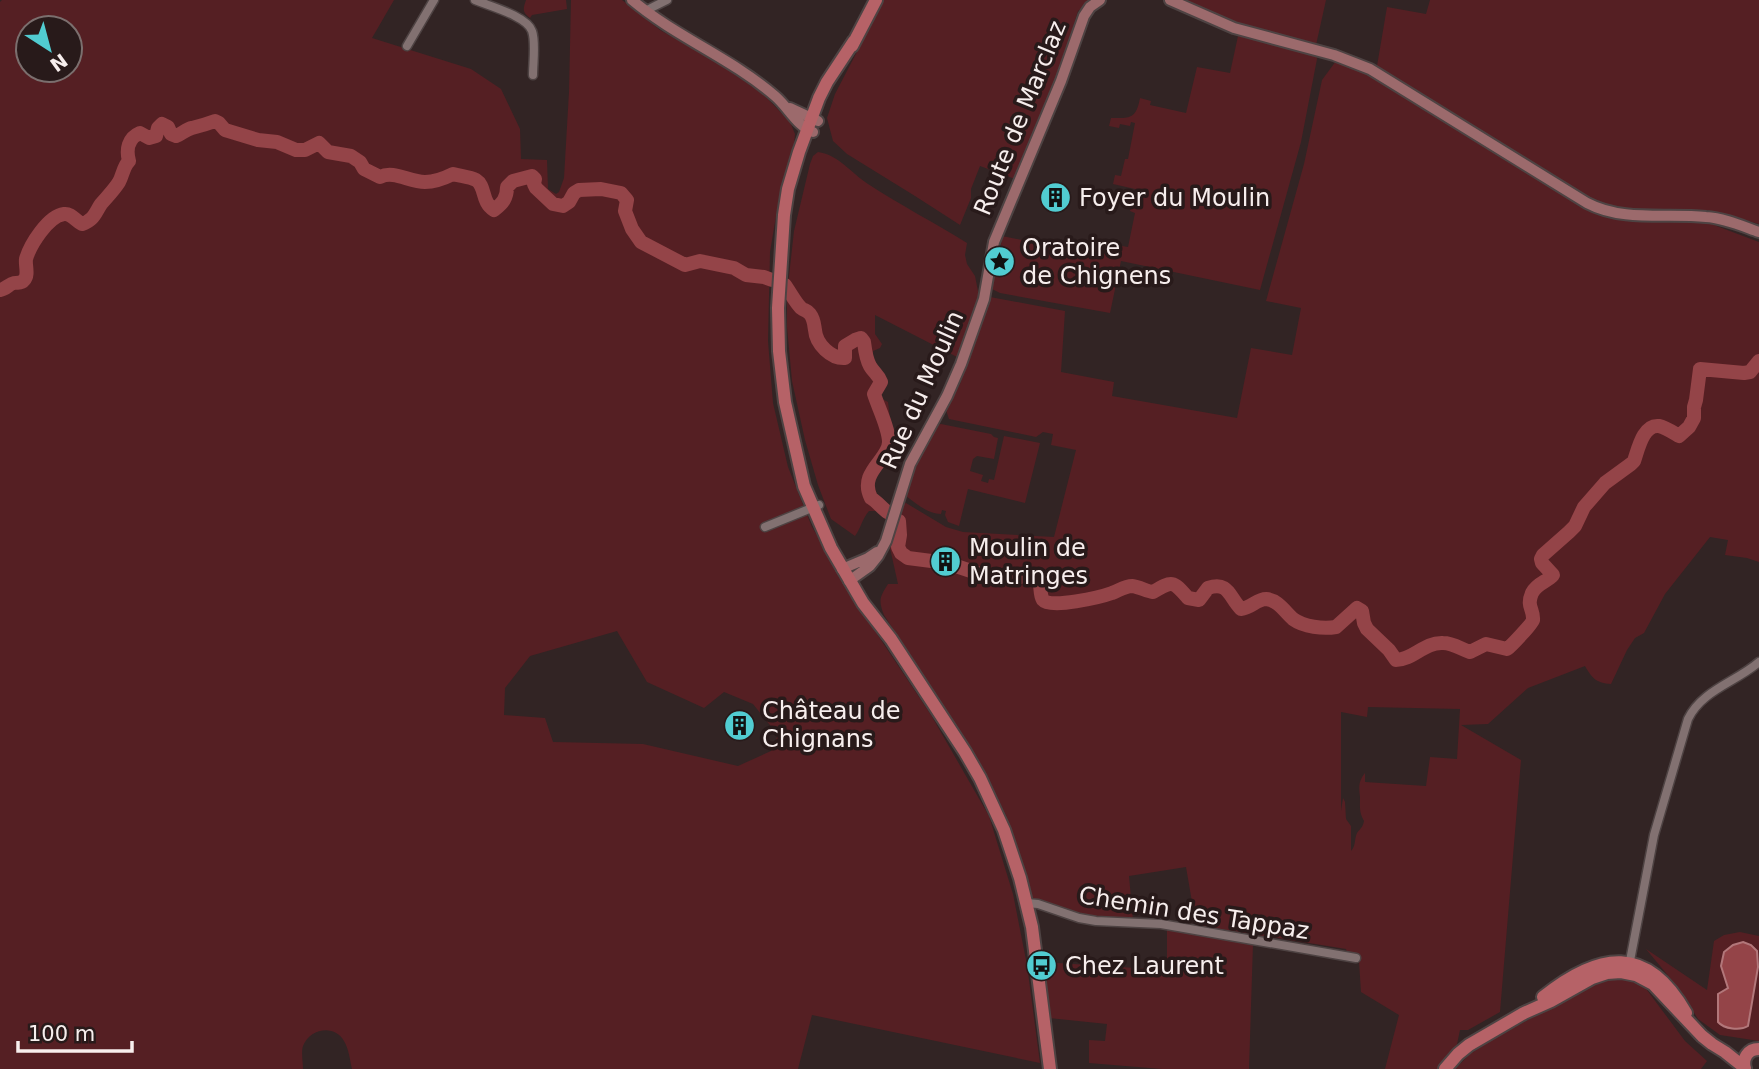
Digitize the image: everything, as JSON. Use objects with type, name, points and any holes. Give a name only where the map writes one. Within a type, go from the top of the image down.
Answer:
[{"type":"main road","points":[[876,0],[812,125],[783,240],[778,293],[778,340],[785,402],[804,486],[867,610],[891,639],[950,727],[980,778],[1004,830],[1027,903],[1051,1069]]},
{"type":"main road","points":[[1445,1069],[1469,1045],[1524,1013],[1600,975],[1629,968],[1653,984],[1712,1044],[1745,1069]]},
{"type":"main road","points":[[1725,1052],[1756,1050]]},
{"type":"main road","points":[[1745,1069],[1744,1059],[1747,1054],[1756,1050]]},
{"type":"street","points":[[407,46],[434,0]]},
{"type":"street","points":[[474,0],[521,19],[530,27],[534,38],[533,75]]},
{"type":"street","points":[[632,0],[645,11],[736,66],[812,125]]},
{"type":"street","points":[[645,11],[667,0]]},
{"type":"street","name":"Route de Marclaz","points":[[993,247],[1058,90],[1088,4],[1100,0]]},
{"type":"street","points":[[1170,0],[1234,29],[1334,55],[1365,66],[1587,203],[1614,214],[1708,217],[1759,232]]},
{"type":"street","name":"Rue du Moulin","points":[[849,573],[873,564],[889,533],[910,464],[952,385],[969,345],[985,293],[993,247]]},
{"type":"street","points":[[765,527],[816,507]]},
{"type":"street","points":[[1629,968],[1654,835],[1688,719],[1702,699],[1759,662]]},
{"type":"street","name":"Chemin des Tappaz","points":[[1027,903],[1096,921],[1161,924],[1356,958]]},
{"type":"shaded area","points":[[394,0],[372,38],[471,69],[501,89],[520,129],[521,159],[547,160],[548,189],[556,194],[564,178],[571,0],[622,0],[660,30],[720,64],[764,95],[790,122],[795,134],[778,204],[770,252],[768,341],[773,403],[788,467],[812,527],[871,625],[931,715],[989,816],[1013,894],[1027,965],[1040,1063],[812,1015],[798,1069],[352,1069],[344,1041],[335,1032],[323,1030],[306,1040],[302,1048],[303,1069],[0,1069],[0,2]],"holes":[[[617,631],[647,682],[704,708],[724,692],[753,704],[778,735],[771,751],[738,766],[643,744],[553,742],[545,718],[504,715],[505,688],[530,656]]]},
{"type":"shaded area","points":[[526,0],[566,0],[567,9],[532,15],[530,18],[524,10]]},
{"type":"shaded area","points":[[884,0],[1093,0],[1078,11],[1056,81],[1015,179],[980,166],[960,225],[847,154],[833,141],[827,118],[835,94]]},
{"type":"shaded area","points":[[1179,0],[1326,0],[1316,45],[1229,23]]},
{"type":"shaded area","points":[[1430,0],[1759,0],[1759,224],[1707,210],[1706,222],[1759,242],[1759,562],[1725,555],[1728,540],[1710,537],[1665,594],[1644,633],[1635,638],[1611,684],[1595,679],[1585,666],[1528,688],[1488,724],[1461,725],[1521,760],[1500,1012],[1468,1030],[1460,1030],[1456,1049],[1437,1069],[1385,1069],[1399,1015],[1361,992],[1359,961],[1349,960],[1346,949],[1196,925],[1186,867],[1129,876],[1133,920],[1082,913],[1032,898],[1006,815],[987,777],[884,615],[881,602],[888,584],[898,584],[890,548],[902,504],[906,503],[946,527],[963,532],[1054,537],[1076,450],[1051,445],[1053,434],[1043,432],[1036,437],[949,419],[946,410],[960,384],[990,297],[1065,311],[1061,372],[1114,382],[1112,396],[1237,418],[1251,348],[1292,355],[1301,308],[1266,301],[1304,164],[1322,80],[1336,61],[1366,72],[1511,164],[1514,152],[1377,66],[1387,7],[1426,14]],"holes":[[[1368,707],[1460,709],[1457,759],[1430,757],[1426,786],[1365,782],[1365,773],[1359,787],[1360,809],[1364,821],[1351,851],[1351,826],[1346,819],[1343,798],[1341,811],[1341,712],[1367,717]]]},
{"type":"shaded area","points":[[1238,36],[1316,55],[1317,59],[1301,142],[1260,290],[1121,261],[1110,313],[1000,293],[992,289],[1003,254],[1000,253],[1002,236],[1100,256],[1102,250],[1114,253],[1116,245],[1128,247],[1135,213],[1130,211],[1135,189],[1113,184],[1115,175],[1121,176],[1125,159],[1128,159],[1135,123],[1131,122],[1130,126],[1120,124],[1119,128],[1109,126],[1111,118],[1134,114],[1140,98],[1151,101],[1150,105],[1186,113],[1197,67],[1230,73]]},
{"type":"shaded area","points":[[818,152],[839,161],[868,184],[967,243],[967,264],[975,276],[979,296],[959,358],[875,315],[875,334],[882,344],[873,351],[873,365],[882,372],[885,381],[878,397],[888,402],[893,444],[889,454],[879,463],[873,482],[878,498],[891,510],[889,515],[882,511],[869,511],[855,536],[831,519],[805,440],[792,381],[787,294],[794,231],[810,164]]},
{"type":"shaded area","points":[[937,425],[991,434],[998,438],[994,459],[977,456],[973,459],[970,471],[983,475],[981,481],[988,483],[989,479],[994,480],[1004,436],[1040,443],[1025,503],[968,489],[959,526],[948,522],[946,511],[942,510],[941,514],[932,512],[906,496],[918,461]]},
{"type":"shaded area","points":[[1167,928],[1253,944],[1249,1069],[1162,1069],[1089,1063],[1089,1040],[1105,1041],[1107,1024],[1049,1018],[1042,962],[1167,970]]},
{"type":"shaded area","points":[[1740,932],[1759,936],[1759,1041],[1720,1035],[1698,1019],[1680,990],[1646,949],[1707,990],[1714,941],[1724,935]],"holes":[[[1743,942],[1718,1022],[1724,991],[1728,988],[1721,966],[1724,952]]]},
{"type":"shaded area","points":[[1743,942],[1757,951],[1758,967],[1748,1026],[1732,1028],[1718,1022],[1718,994],[1728,988],[1721,966],[1724,952]]},
{"type":"shaded area","points":[[1621,978],[1644,986],[1685,1041],[1707,1061],[1701,1069],[1455,1069],[1470,1054],[1492,1040],[1596,982]]},
{"type":"waterway","points":[[0,290],[24,280],[28,253],[40,232],[52,220],[67,214],[82,224],[92,218],[119,182],[129,161],[129,145],[136,135],[140,133],[149,138],[156,136],[162,124],[176,136],[215,121],[225,130],[258,140],[277,142],[296,150],[305,150],[319,143],[328,152],[351,156],[360,162],[364,169],[380,177],[391,175],[425,182],[453,174],[471,178],[479,183],[487,203],[494,210],[504,200],[507,187],[513,181],[532,176],[536,188],[553,204],[563,206],[579,190],[601,189],[621,193],[627,200],[625,211],[632,229],[641,242],[685,265],[700,261],[772,280]]},
{"type":"waterway","points":[[785,285],[799,306],[811,316],[818,340],[825,350],[845,358],[845,346],[861,338],[864,342],[871,368],[881,382],[874,394],[889,436],[888,449],[871,474],[868,489],[871,498],[889,513]]},
{"type":"waterway","points":[[899,521],[898,547],[908,558],[947,563],[995,579],[1023,576],[1038,579],[1042,598],[1048,602],[1065,603],[1087,599],[1129,586],[1153,592],[1169,584],[1176,585],[1188,598],[1199,600],[1208,588],[1215,586],[1225,588],[1241,609],[1266,599],[1278,604],[1293,619],[1314,627],[1336,627],[1357,608],[1362,611],[1367,629],[1396,660],[1436,643],[1450,644],[1470,652],[1486,644],[1507,649],[1533,620],[1530,602],[1532,593],[1553,575],[1542,563],[1543,555],[1575,526],[1584,507],[1605,483],[1634,461],[1649,429],[1659,426],[1679,436],[1689,427],[1694,418],[1700,369],[1744,373],[1750,372],[1759,361]]},
{"type":"place","name":"Foyer du Moulin","points":[[1056,198]]},
{"type":"place","name":"Oratoire de Chignens","points":[[999,262]]},
{"type":"place","name":"Moulin de Matringes","points":[[946,562]]},
{"type":"place","name":"Château de Chignans","points":[[739,725]]},
{"type":"place","name":"Chez Laurent","points":[[1042,966]]}]
